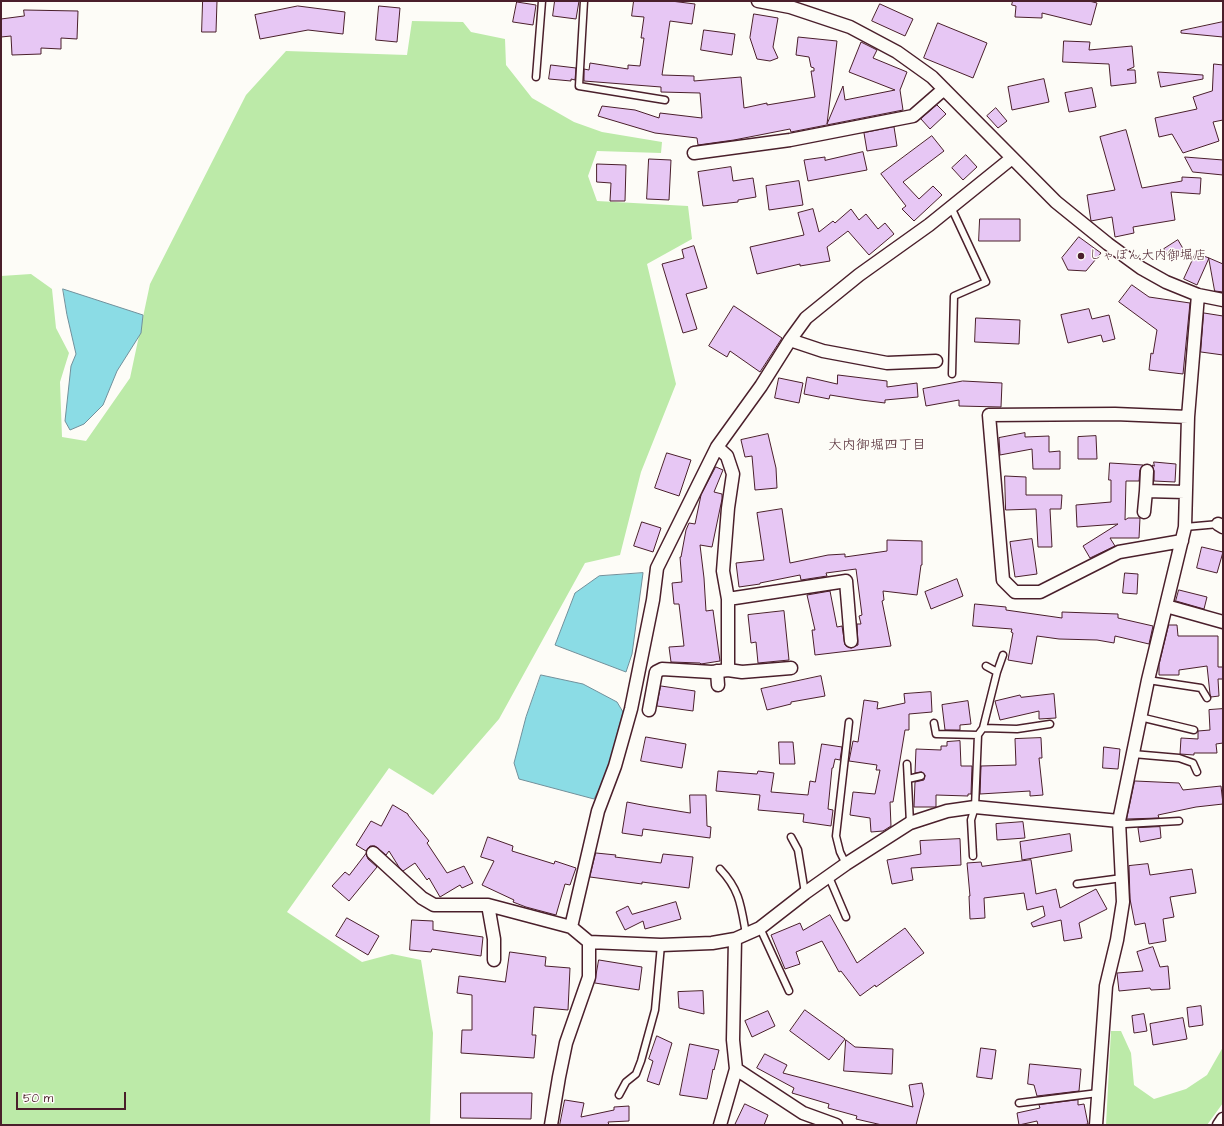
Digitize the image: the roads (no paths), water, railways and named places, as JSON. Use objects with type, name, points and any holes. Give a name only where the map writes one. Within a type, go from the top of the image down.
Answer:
[{"type":"street","points":[[758,1],[790,8],[850,27],[897,52],[932,77],[1056,202],[1108,244],[1141,268],[1166,282],[1198,295],[1223,300]]},
{"type":"street","points":[[694,153],[790,140],[913,116],[944,89]]},
{"type":"street","points":[[571,927],[598,811],[615,766],[631,709],[653,600],[657,568],[717,446],[761,386],[790,340],[806,318],[859,275],[929,225],[1012,158]]},
{"type":"street","points":[[1096,1125],[1106,986],[1117,940],[1123,902],[1119,821],[1148,680],[1185,528],[1188,417],[1198,295]]},
{"type":"street","points":[[790,340],[823,351],[887,363],[936,361]]},
{"type":"street","points":[[1182,540],[1120,552],[1040,592],[1016,592],[1003,580],[989,415],[1115,414],[1188,417]]},
{"type":"street","points":[[717,446],[727,456],[733,474],[728,508],[723,570],[728,599],[723,670],[718,685]]},
{"type":"street","points":[[1144,512],[1147,471]]},
{"type":"street","points":[[1146,491],[1185,492]]},
{"type":"street","points":[[728,599],[846,581],[851,641]]},
{"type":"street","points":[[1166,606],[1223,622]]},
{"type":"street","points":[[649,710],[656,672],[662,668],[712,672],[723,670],[742,672],[791,668]]},
{"type":"street","points":[[373,853],[422,898],[434,905],[488,905],[571,927],[589,942],[661,945],[712,943],[740,936],[760,928],[804,893],[910,823],[947,811],[975,807],[1119,821]]},
{"type":"street","points":[[488,905],[494,939],[494,960]]},
{"type":"street","points":[[720,1125],[736,1069],[733,1040],[740,936]]},
{"type":"street","points":[[551,1125],[566,1043],[589,977],[589,942]]},
{"type":"street","points":[[736,1069],[803,1113],[836,1125]]},
{"type":"street","points":[[1218,1125],[1223,1119]]},
{"type":"lane","points":[[536,77],[542,1]]},
{"type":"lane","points":[[584,1],[579,86],[665,100]]},
{"type":"lane","points":[[951,207],[986,282],[954,296],[952,374]]},
{"type":"lane","points":[[1185,528],[1221,525]]},
{"type":"lane","points":[[973,856],[971,820],[975,807],[978,736],[983,728],[997,672],[1003,655]]},
{"type":"lane","points":[[986,666],[997,672]]},
{"type":"lane","points":[[1148,680],[1201,688],[1207,698]]},
{"type":"lane","points":[[1140,717],[1194,730]]},
{"type":"lane","points":[[846,864],[840,852],[836,836],[849,722]]},
{"type":"lane","points":[[934,723],[936,734],[978,736]]},
{"type":"lane","points":[[983,728],[1017,729],[1050,724]]},
{"type":"lane","points":[[1133,754],[1179,758],[1194,763],[1197,772]]},
{"type":"lane","points":[[907,764],[910,823]]},
{"type":"lane","points":[[908,779],[921,776]]},
{"type":"lane","points":[[1119,821],[1125,824],[1179,821]]},
{"type":"lane","points":[[791,837],[798,850],[804,893]]},
{"type":"lane","points":[[720,869],[737,891],[742,911],[740,936]]},
{"type":"lane","points":[[829,877],[846,917]]},
{"type":"lane","points":[[1077,884],[1122,878]]},
{"type":"lane","points":[[760,928],[789,991]]},
{"type":"lane","points":[[619,1094],[626,1082],[636,1074],[642,1061],[655,1010],[661,945]]},
{"type":"lane","points":[[1019,1103],[1098,1093]]},
{"type":"water","points":[[63,289],[143,315],[141,333],[117,371],[103,405],[84,424],[70,430],[65,421],[71,366],[76,354]]},
{"type":"water","points":[[643,573],[632,654],[626,672],[555,645],[575,593],[599,576]]},
{"type":"water","points":[[541,675],[583,684],[617,702],[623,712],[607,774],[594,799],[519,779],[514,763],[526,717]]},
{"type":"place","name":"しゃぼん大内御堀店","points":[[1081,256]]},
{"type":"district","name":"大内御堀四丁目","points":[[877,446]]}]
